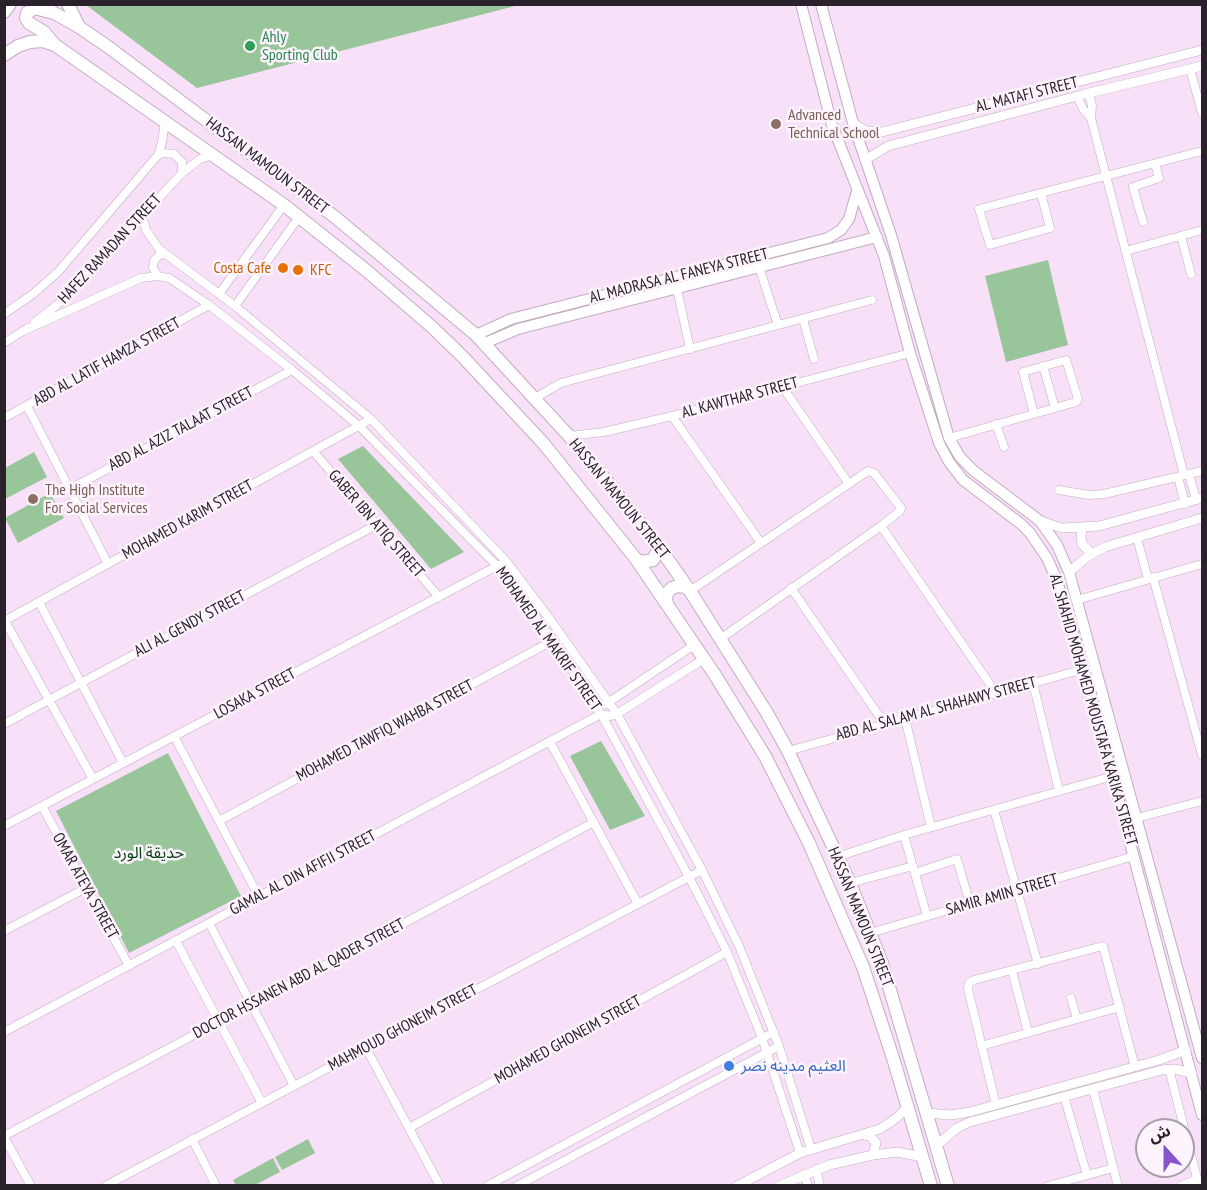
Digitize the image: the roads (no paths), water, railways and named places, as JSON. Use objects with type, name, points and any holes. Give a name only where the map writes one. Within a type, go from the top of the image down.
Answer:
[{"type":"main road","points":[[4,12],[10,4]]},
{"type":"main road","name":"HASSAN MAMOUN STREET","points":[[36,4],[79,27],[335,217],[480,339],[569,436],[657,544],[690,591],[788,751],[850,883],[882,963],[948,1185]]},
{"type":"main road","points":[[68,4],[79,27]]},
{"type":"main road","name":"AL SHAHID MOHAMED MOUSTAFA KARIKA STREET","points":[[801,4],[832,125],[890,275],[935,434],[949,462],[972,487],[1021,524],[1035,540],[1056,578],[1084,669],[1203,1115]]},
{"type":"main road","name":"AL SHAHID MOHAMED MOUSTAFA KARIKA STREET","points":[[821,4],[853,123],[891,235],[949,438],[960,457],[971,469],[1040,521],[1057,545],[1069,572],[1202,1054]]},
{"type":"main road","name":"HASSAN MAMOUN STREET","points":[[54,13],[34,8],[26,15],[27,21],[44,32],[55,45],[284,205],[367,271],[463,357],[544,444],[636,559],[704,659],[765,756],[809,843],[863,967],[931,1185]]},
{"type":"main road","points":[[4,55],[30,42],[43,41],[55,45]]},
{"type":"main road","points":[[852,244],[851,236],[845,226],[853,212],[857,191]]},
{"type":"main road","name":"AL MADRASA AL FANEYA STREET","points":[[480,339],[511,319],[828,238],[845,226]]},
{"type":"main road","name":"AL MADRASA AL FANEYA STREET","points":[[480,339],[877,237]]},
{"type":"main road","points":[[636,559],[642,562],[653,560],[657,555],[657,544]]},
{"type":"main road","points":[[668,606],[666,600],[672,588],[685,587],[690,591]]},
{"type":"street","name":"AL MATAFI STREET","points":[[853,123],[861,129],[872,132],[891,130],[1203,50]]},
{"type":"street","name":"AL MATAFI STREET","points":[[865,160],[881,149],[895,145],[1077,96],[1203,66]]},
{"type":"street","points":[[1190,69],[1203,113]]},
{"type":"street","points":[[1089,93],[1092,106],[1091,118],[1184,475],[1185,504]]},
{"type":"street","points":[[1077,96],[1083,109],[1091,118]]},
{"type":"street","name":"HAFEZ RAMADAN STREET","points":[[4,314],[33,294],[58,272],[158,155],[165,121]]},
{"type":"street","points":[[891,130],[889,137],[895,145]]},
{"type":"street","points":[[1041,193],[1050,228],[993,246],[988,243],[979,209],[1203,151]]},
{"type":"street","points":[[158,155],[174,154],[182,162],[182,172]]},
{"type":"street","name":"HAFEZ RAMADAN STREET","points":[[4,343],[23,331],[75,289],[182,172],[200,159],[214,154]]},
{"type":"street","points":[[1143,222],[1133,187],[1159,178],[1155,164]]},
{"type":"street","points":[[219,294],[284,205]]},
{"type":"street","name":"MOHAMED AL MAKRIF STREET","points":[[142,215],[149,237],[165,254],[235,306],[370,419],[506,561],[609,702],[702,870],[739,946],[779,1046],[811,1149]]},
{"type":"street","points":[[235,306],[299,218]]},
{"type":"street","points":[[1126,251],[1203,230]]},
{"type":"street","points":[[1181,236],[1191,274]]},
{"type":"street","points":[[158,276],[154,271],[154,261],[158,256],[165,254]]},
{"type":"street","points":[[759,267],[778,326]]},
{"type":"street","points":[[23,331],[141,278],[158,276]]},
{"type":"street","name":"MOHAMED AL MAKRIF STREET","points":[[158,276],[170,278],[209,306],[292,370],[359,426],[497,566],[552,640],[602,714],[727,952],[762,1038],[800,1154]]},
{"type":"street","points":[[678,289],[690,349]]},
{"type":"street","points":[[535,398],[557,385],[872,300]]},
{"type":"street","name":"ABD AL LATIF HAMZA STREET","points":[[4,418],[209,306]]},
{"type":"street","points":[[803,319],[813,358]]},
{"type":"street","name":"AL KAWTHAR STREET","points":[[569,436],[604,432],[672,416],[910,352]]},
{"type":"street","points":[[949,438],[996,424],[1034,414],[1078,401],[1066,360],[1023,372],[1034,414]]},
{"type":"street","points":[[1043,366],[1055,408]]},
{"type":"street","name":"ABD AL AZIZ TALAAT STREET","points":[[70,489],[292,370]]},
{"type":"street","points":[[782,386],[849,484]]},
{"type":"street","points":[[27,406],[108,564]]},
{"type":"street","points":[[672,416],[761,543]]},
{"type":"street","name":"MOHAMED KARIM STREET","points":[[5,621],[370,419]]},
{"type":"street","points":[[996,424],[1004,447]]},
{"type":"street","name":"GABER IBN ATIQ STREET","points":[[313,451],[439,597]]},
{"type":"street","points":[[690,591],[868,471],[874,473],[901,509],[881,526],[720,639]]},
{"type":"street","points":[[1059,490],[1104,494],[1203,471]]},
{"type":"street","points":[[1040,521],[1062,528],[1099,526],[1199,499],[1184,475]]},
{"type":"street","points":[[1069,572],[1105,547],[1203,518]]},
{"type":"street","name":"ALI AL GENDY STREET","points":[[4,724],[376,525]]},
{"type":"street","points":[[881,526],[996,693]]},
{"type":"street","points":[[1082,528],[1082,544],[1092,554]]},
{"type":"street","points":[[1137,538],[1203,755]]},
{"type":"street","name":"LOSAKA STREET","points":[[4,826],[506,561]]},
{"type":"street","points":[[1077,600],[1203,564]]},
{"type":"street","points":[[792,588],[884,723]]},
{"type":"street","points":[[39,602],[123,763]]},
{"type":"street","points":[[5,621],[93,779]]},
{"type":"street","name":"MOHAMED TAWFIQ WAHBA STREET","points":[[219,821],[552,640]]},
{"type":"street","points":[[602,714],[603,707],[609,702],[694,645]]},
{"type":"street","points":[[617,714],[704,659]]},
{"type":"street","name":"ABD AL SALAM AL SHAHAWY STREET","points":[[788,751],[1084,669]]},
{"type":"street","points":[[1033,683],[1059,791]]},
{"type":"street","name":"GAMAL AL DIN AFIFII STREET","points":[[4,1032],[602,714],[608,716],[617,714]]},
{"type":"street","points":[[905,718],[931,827]]},
{"type":"street","points":[[174,736],[259,897]]},
{"type":"street","points":[[550,742],[638,904]]},
{"type":"street","points":[[837,857],[931,827],[1113,776]]},
{"type":"street","points":[[1137,818],[1203,801]]},
{"type":"street","name":"OMAR ATEYA STREET","points":[[42,806],[129,966]]},
{"type":"street","points":[[994,810],[1038,964]]},
{"type":"street","name":"DOCTOR HSSANEN ABD AL QADER STREET","points":[[4,1136],[594,822]]},
{"type":"street","points":[[904,835],[927,916]]},
{"type":"street","name":"SAMIR AMIN STREET","points":[[870,933],[1134,856]]},
{"type":"street","points":[[850,883],[957,859],[970,904]]},
{"type":"street","name":"MAHMOUD GHONEIM STREET","points":[[105,1185],[702,870]]},
{"type":"street","points":[[4,932],[86,888]]},
{"type":"street","points":[[209,923],[294,1086]]},
{"type":"street","points":[[176,941],[262,1103]]},
{"type":"street","points":[[996,1105],[968,989],[969,983],[974,980],[1103,946],[1135,1067]]},
{"type":"street","name":"MOHAMED GHONEIM STREET","points":[[409,1128],[727,952]]},
{"type":"street","points":[[1012,971],[1028,1032]]},
{"type":"street","points":[[1071,998],[1077,1018]]},
{"type":"street","points":[[981,1046],[1120,1007]]},
{"type":"street","points":[[487,1185],[774,1032]]},
{"type":"street","points":[[517,1185],[779,1046]]},
{"type":"street","points":[[366,1048],[441,1185]]},
{"type":"street","points":[[927,1113],[958,1115],[1135,1067],[1186,1050]]},
{"type":"street","points":[[1159,1060],[1165,1070],[1198,1182],[1181,1185]]},
{"type":"street","points":[[937,1145],[963,1125],[1064,1096],[1165,1070],[1192,1073]]},
{"type":"street","points":[[1093,1089],[1118,1185]]},
{"type":"street","points":[[1064,1096],[1087,1175]]},
{"type":"street","points":[[737,1185],[811,1149],[865,1135],[888,1125],[908,1107]]},
{"type":"street","points":[[958,1115],[958,1120],[963,1125]]},
{"type":"street","points":[[865,1135],[871,1137],[876,1143],[873,1155]]},
{"type":"street","points":[[4,1136],[31,1185]]},
{"type":"street","points":[[192,1139],[216,1185]]},
{"type":"street","points":[[779,1185],[816,1169],[873,1155],[897,1152],[923,1157]]},
{"type":"street","points":[[1048,1185],[1065,1183],[1113,1168]]},
{"type":"street","points":[[816,1169],[820,1185]]},
{"type":"street","points":[[804,1174],[808,1185]]},
{"type":"place","name":"Ahly Sporting Club","points":[[250,46]]},
{"type":"place","name":"Advanced Technical School","points":[[776,124]]},
{"type":"place","name":"Costa Cafe","points":[[283,268]]},
{"type":"place","name":"KFC","points":[[298,270]]},
{"type":"place","name":"The High Institute For Social Services","points":[[33,499]]},
{"type":"place","name":"العثيم مدينه نصر","points":[[729,1066]]},
{"type":"park label","name":"حديقة الورد","points":[[149,853]]}]
